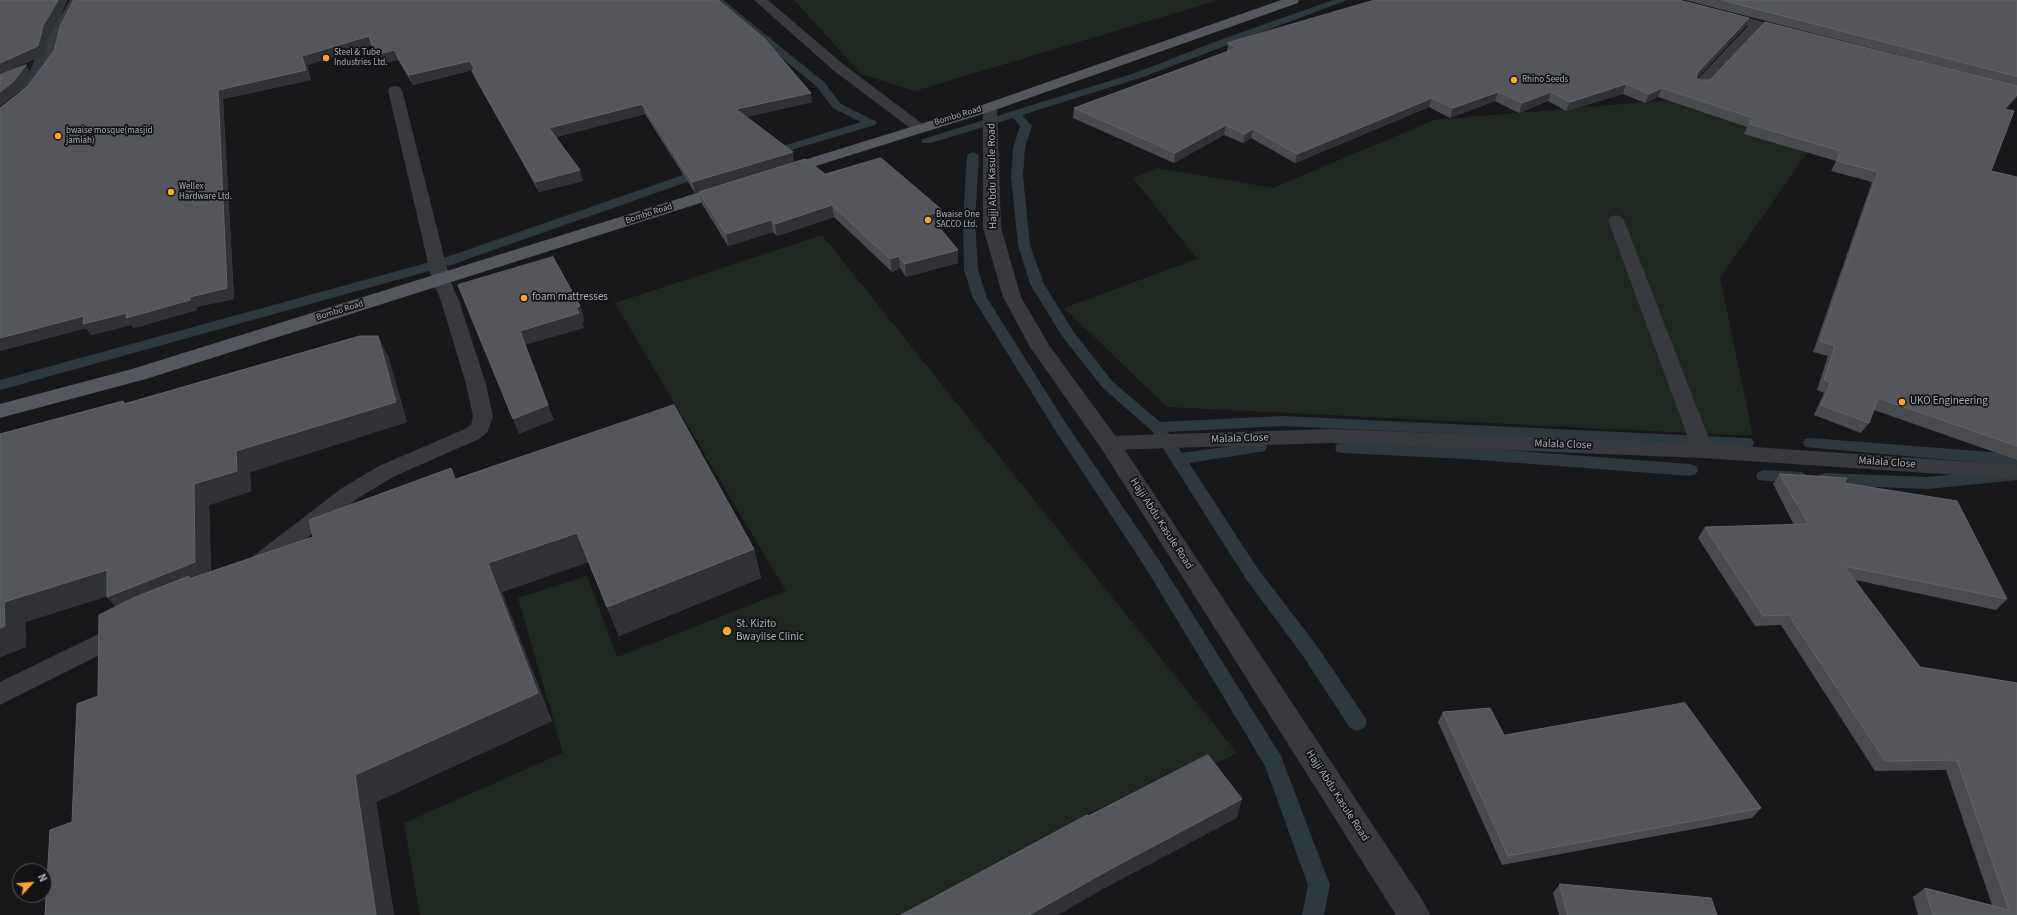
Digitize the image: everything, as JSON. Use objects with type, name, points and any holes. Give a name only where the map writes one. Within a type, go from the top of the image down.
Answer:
[{"type":"main road","name":"Bombo Road","points":[[767,176],[990,107],[1293,0]]},
{"type":"main road","name":"Bombo Road","points":[[0,411],[138,374],[441,280],[745,183]]},
{"type":"street","points":[[0,115],[26,95],[51,59],[57,36],[76,0]]},
{"type":"street","points":[[760,0],[838,67],[919,128]]},
{"type":"street","points":[[1664,0],[1802,36]]},
{"type":"street","points":[[1700,85],[1756,24]]},
{"type":"street","points":[[29,68],[51,59]]},
{"type":"street","name":"Hajji Abdu Kasule Road","points":[[990,107],[992,228],[1012,297],[1040,347],[1109,443],[1414,915]]},
{"type":"lane","points":[[238,580],[350,493],[387,471],[472,434],[480,428],[484,416],[476,384],[450,301],[441,280],[395,90]]},
{"type":"lane","points":[[1616,220],[1703,451]]},
{"type":"lane","name":"Malala Close","points":[[1109,443],[1330,436],[1703,451],[2017,472]]},
{"type":"lane","points":[[0,694],[141,623]]},
{"type":"shaded area","points":[[794,0],[1219,0],[915,91],[861,74]]},
{"type":"shaded area","points":[[1693,98],[1819,135],[1720,278],[1753,436],[1167,407],[1064,308],[1197,259],[1133,178],[1157,168],[1273,188],[1434,120]]},
{"type":"shaded area","points":[[822,235],[1237,753],[920,915],[420,915],[404,823],[563,753],[518,598],[587,576],[617,657],[786,591],[615,303]]},
{"type":"building","points":[[0,0],[58,0],[43,26],[38,46],[0,63]]},
{"type":"building","points":[[74,0],[718,0],[764,38],[811,93],[736,109],[793,152],[692,182],[642,104],[549,128],[580,170],[535,182],[472,71],[475,69],[470,61],[409,75],[394,50],[375,55],[369,36],[302,56],[306,70],[218,90],[227,288],[190,297],[190,300],[126,318],[127,313],[83,324],[84,316],[0,338],[0,108],[28,86],[54,51],[60,27]]},
{"type":"building","points":[[1375,0],[1679,0],[1749,18],[1698,72],[1696,77],[1699,80],[1710,80],[1765,22],[2017,86],[2017,95],[2004,109],[2014,111],[1991,171],[2017,177],[2017,446],[1878,398],[1869,423],[1821,405],[1831,382],[1824,380],[1835,346],[1820,341],[1878,172],[1837,161],[1841,151],[1749,124],[1753,118],[1662,88],[1649,94],[1626,84],[1570,102],[1551,92],[1522,103],[1498,92],[1453,108],[1432,98],[1297,154],[1253,129],[1245,134],[1226,125],[1175,153],[1074,108],[1237,48],[1228,43]]},
{"type":"building","points":[[1722,0],[2017,0],[2017,76]]},
{"type":"building","points":[[26,65],[14,81],[0,92],[0,75]]},
{"type":"building","points":[[881,158],[942,210],[929,215],[958,250],[905,264],[899,256],[890,259],[832,205],[775,224],[771,220],[726,234],[699,192],[805,159],[825,174]]},
{"type":"building","points":[[553,257],[580,306],[576,308],[579,313],[520,331],[548,405],[513,419],[458,285]]},
{"type":"building","points":[[360,336],[378,336],[396,402],[236,451],[237,471],[194,484],[195,562],[107,597],[107,570],[4,602],[5,626],[0,628],[0,434],[123,401],[123,404]]},
{"type":"building","points":[[674,405],[754,549],[607,607],[577,533],[488,563],[538,693],[355,775],[376,915],[45,915],[46,903],[52,903],[52,863],[48,863],[50,830],[72,822],[77,704],[98,696],[99,615],[133,598],[189,576],[189,579],[313,537],[309,520],[451,468],[455,479]]},
{"type":"building","points":[[1780,474],[1847,478],[1844,483],[1957,501],[2007,599],[1844,566],[1920,667],[2017,683],[2017,915],[1933,915],[1925,888],[2009,910],[1957,760],[1885,761],[1789,615],[1763,616],[1705,527],[1808,524]]},
{"type":"building","points":[[1685,703],[1761,808],[1508,856],[1443,712],[1490,708],[1504,735]]},
{"type":"building","points":[[1208,755],[1242,799],[1107,871],[1029,915],[901,915],[1087,815],[1088,816]]},
{"type":"building","points":[[1560,884],[1711,898],[1717,915],[1568,915]]},
{"type":"waterway","points":[[0,98],[18,88],[35,72],[62,0]]},
{"type":"waterway","points":[[717,0],[820,84],[837,106],[871,123],[767,154]]},
{"type":"waterway","points":[[1015,114],[1139,75],[1221,43],[1342,0]]},
{"type":"waterway","points":[[927,141],[1015,114]]},
{"type":"waterway","points":[[1015,114],[1026,126],[1019,148],[1017,176],[1020,218],[1024,245],[1037,284],[1067,333],[1107,384],[1157,427]]},
{"type":"waterway","points":[[973,155],[969,220],[971,270],[980,298],[1060,426],[1153,565],[1274,762],[1319,885],[1313,915]]},
{"type":"waterway","points":[[0,385],[446,262],[706,171]]},
{"type":"waterway","points":[[1157,427],[1282,421],[1486,432],[1746,443]]},
{"type":"waterway","points":[[1157,427],[1252,574],[1310,651],[1357,722]]},
{"type":"waterway","points":[[1811,443],[2017,460]]},
{"type":"waterway","points":[[1179,459],[1259,447]]},
{"type":"waterway","points":[[1343,448],[1466,453],[1690,470]]},
{"type":"waterway","points":[[1825,479],[1928,483],[2017,474]]},
{"type":"waterway","points":[[1764,476],[1800,478]]},
{"type":"place","name":"Steel & Tube Industries Ltd.","points":[[326,58]]},
{"type":"place","name":"Rhino Seeds","points":[[1514,80]]},
{"type":"place","name":"bwaise mosque(masjid jamiah)","points":[[58,136]]},
{"type":"place","name":"Wellex Hardware Ltd.","points":[[171,192]]},
{"type":"place","name":"Bwaise One SACCO Ltd.","points":[[928,220]]},
{"type":"place","name":"foam mattresses","points":[[524,298]]},
{"type":"place","name":"UKO Engineering","points":[[1902,402]]},
{"type":"place","name":"St. Kizito Bwayiise Clinic","points":[[727,631]]}]
